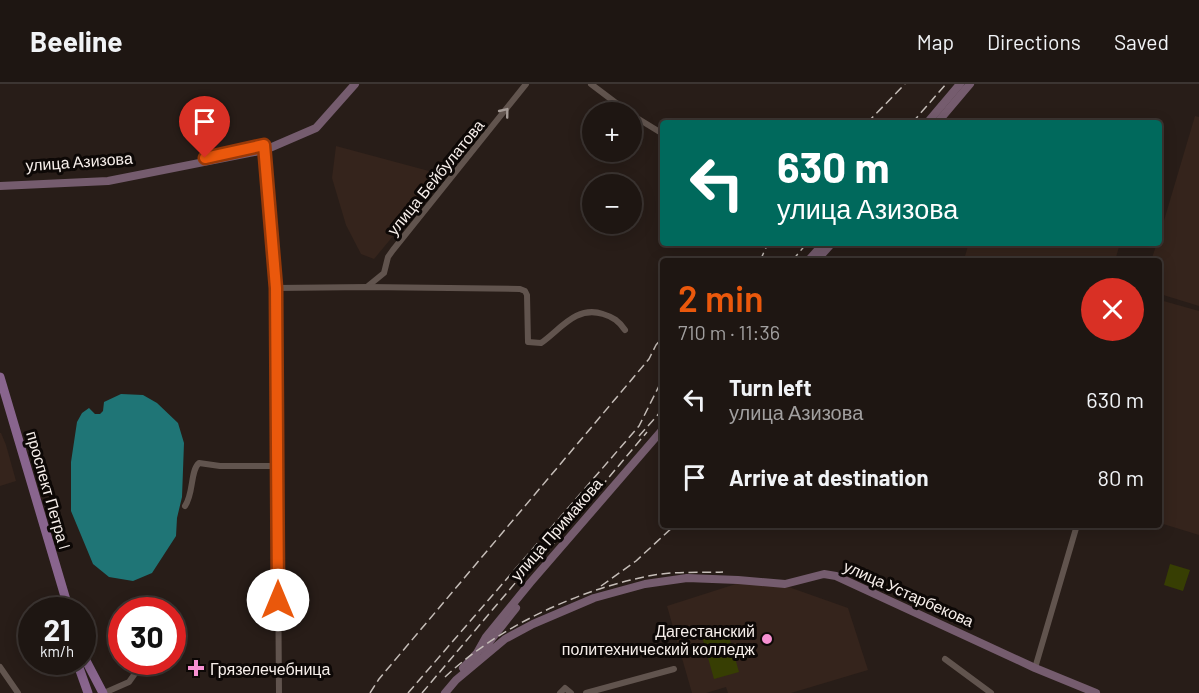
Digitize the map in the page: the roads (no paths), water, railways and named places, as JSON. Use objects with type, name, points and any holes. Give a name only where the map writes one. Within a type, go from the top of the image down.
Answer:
[{"type":"main road","name":"улица Азизова","points":[[0,181],[109,177],[264,148],[317,123],[350,84]]},
{"type":"main road","name":"улица Азизова","points":[[0,186],[108,181],[264,148],[316,128],[355,84]]},
{"type":"main road","points":[[930,120],[960,84]]},
{"type":"main road","points":[[940,120],[970,84]]},
{"type":"main road","points":[[811,258],[821,246]]},
{"type":"main road","points":[[819,258],[829,246]]},
{"type":"main road","name":"проспект Петра I","points":[[0,377],[65,597]]},
{"type":"main road","name":"проспект Петра I","points":[[0,396],[60,597]]},
{"type":"main road","name":"улица Примакова","points":[[480,651],[486,637],[530,583],[660,432]]},
{"type":"main road","name":"улица Примакова","points":[[480,651],[491,642],[536,584],[660,440]]},
{"type":"main road","points":[[491,642],[562,608],[642,582],[687,576],[726,576],[780,581],[821,570],[837,573],[1036,668],[1097,693]]},
{"type":"main road","name":"улица Устарбекова","points":[[445,693],[480,651],[533,624],[594,598],[645,584],[687,578],[785,584],[824,574],[836,576],[1036,668]]},
{"type":"main road","points":[[440,693],[480,651]]},
{"type":"main road","points":[[81,675],[86,692]]},
{"type":"main road","points":[[94,675],[103,692]]},
{"type":"main road","points":[[86,692],[90,683],[94,683],[103,692]]},
{"type":"street","name":"улица Бейбулатова","points":[[368,287],[382,276],[388,257],[526,84]]},
{"type":"street","points":[[591,84],[615,102]]},
{"type":"street","points":[[642,121],[660,132]]},
{"type":"street","points":[[264,148],[276,288],[279,693]]},
{"type":"street","points":[[276,288],[520,289],[527,295],[528,342],[541,343],[565,323],[585,312],[598,312],[612,317],[625,330]]},
{"type":"street","points":[[185,506],[191,494],[195,467],[199,463],[220,466],[278,465]]},
{"type":"street","points":[[1036,668],[1076,528]]},
{"type":"street","points":[[945,659],[991,693]]},
{"type":"street","points":[[0,667],[18,693]]},
{"type":"street","points":[[586,693],[674,669]]},
{"type":"street","points":[[103,692],[129,682],[134,675]]},
{"type":"street","points":[[560,693],[565,688],[571,693]]},
{"type":"water","points":[[121,394],[143,395],[157,403],[178,423],[184,443],[182,497],[176,536],[152,573],[133,581],[109,577],[93,564],[71,511],[71,462],[77,422],[82,413],[89,408],[95,414],[100,414],[103,411],[104,402]]},
{"type":"railway","points":[[870,120],[905,84]]},
{"type":"railway","points":[[915,120],[946,84]]},
{"type":"railway","points":[[761,258],[767,246]]},
{"type":"railway","points":[[794,258],[804,246]]},
{"type":"railway","points":[[370,693],[379,679],[649,359],[660,340]]},
{"type":"railway","points":[[408,693],[639,426],[660,384]]},
{"type":"railway","points":[[639,436],[660,412]]},
{"type":"railway","points":[[531,570],[647,432]]},
{"type":"railway","points":[[601,586],[636,561],[672,528]]},
{"type":"railway","points":[[422,693],[533,562]]},
{"type":"railway","points":[[445,677],[490,641],[516,626],[599,589],[654,575],[723,572]]},
{"type":"place","name":"Дагестанский политехнический колледж","points":[[767,639]]},
{"type":"place","name":"Грязелечебница","points":[[196,668]]}]
